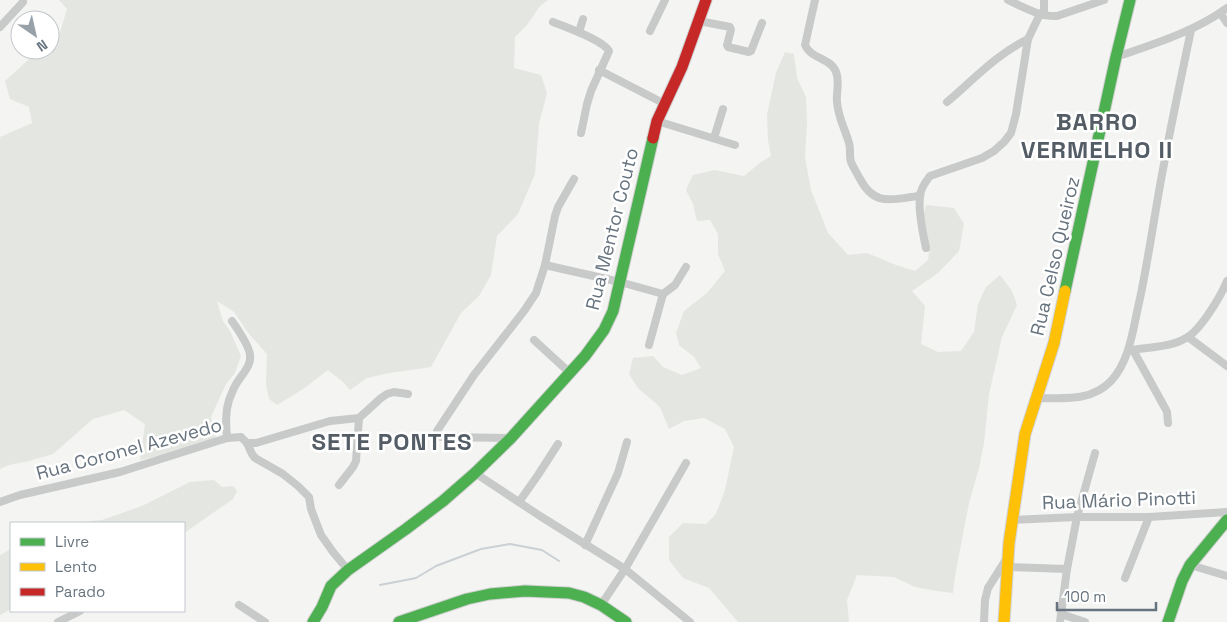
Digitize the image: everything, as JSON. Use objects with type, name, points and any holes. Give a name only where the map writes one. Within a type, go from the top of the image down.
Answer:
[{"type":"street","points":[[650,31],[665,0]]},
{"type":"street","name":"Rua Mentor Couto","points":[[313,622],[331,586],[348,570],[443,502],[475,473],[531,418],[593,346],[604,330],[613,311],[657,121],[682,67],[706,0]]},
{"type":"street","points":[[815,0],[805,45],[809,51],[830,64],[837,73],[836,102],[838,112],[850,148],[851,162],[862,183],[873,196],[880,199],[887,200],[920,196]]},
{"type":"street","points":[[1008,0],[1050,16],[1057,16],[1104,0]]},
{"type":"street","points":[[926,248],[921,223],[920,196],[926,181],[930,176],[994,152],[1011,133],[1016,114],[1028,39],[1042,14],[1044,0]]},
{"type":"street","name":"Rua Celso Queiroz","points":[[1004,622],[1007,562],[1025,434],[1054,343],[1130,0]]},
{"type":"street","points":[[0,27],[23,2]]},
{"type":"street","points":[[1116,57],[1191,30],[1227,8]]},
{"type":"street","points":[[1220,13],[1227,22]]},
{"type":"street","points":[[579,32],[583,19]]},
{"type":"street","points":[[700,21],[730,27],[728,47],[749,52],[762,23]]},
{"type":"street","points":[[553,22],[579,32],[605,46],[609,51],[599,70],[587,104],[581,133]]},
{"type":"street","points":[[1036,398],[1075,397],[1099,391],[1117,374],[1131,349],[1164,165],[1191,30]]},
{"type":"street","points":[[947,102],[994,61],[1028,39]]},
{"type":"street","points":[[599,70],[665,104]]},
{"type":"street","points":[[714,138],[723,109]]},
{"type":"street","points":[[657,121],[735,145]]},
{"type":"street","points":[[511,438],[442,437],[437,434],[437,431],[474,375],[536,293],[545,264],[558,207],[574,179]]},
{"type":"street","points":[[545,264],[662,294]]},
{"type":"street","points":[[649,345],[662,294],[675,285],[686,267]]},
{"type":"street","points":[[1131,349],[1163,346],[1188,338],[1217,302],[1227,281]]},
{"type":"street","points":[[227,438],[226,414],[229,400],[250,359],[248,348],[232,321]]},
{"type":"street","points":[[1188,338],[1227,366]]},
{"type":"street","points":[[534,340],[570,373]]},
{"type":"street","points":[[1131,349],[1165,408],[1168,423]]},
{"type":"street","points":[[247,442],[256,443],[330,421],[360,418],[387,394],[394,392],[408,394]]},
{"type":"street","points":[[339,485],[356,461],[360,418]]},
{"type":"street","name":"Rua Coronel Azevedo","points":[[0,502],[20,495],[120,472],[227,438],[241,438],[247,442],[255,458],[283,474],[309,497],[321,535],[348,570]]},
{"type":"street","points":[[585,545],[618,473],[628,442]]},
{"type":"street","points":[[519,502],[558,444]]},
{"type":"street","points":[[1085,622],[1060,618],[1067,570],[1078,517],[1095,453]]},
{"type":"street","points":[[601,605],[625,569],[686,463]]},
{"type":"street","points":[[475,473],[625,569],[690,622]]},
{"type":"street","name":"Rua Mário Pinotti","points":[[1012,520],[1078,517],[1149,517],[1227,512]]},
{"type":"street","points":[[1124,578],[1149,517]]},
{"type":"street","points":[[1168,622],[1182,581],[1190,566],[1227,520]]},
{"type":"street","points":[[984,622],[985,600],[988,588],[1007,562],[1067,570]]},
{"type":"street","points":[[1190,566],[1227,576]]},
{"type":"street","points":[[399,622],[467,599],[490,594],[525,591],[569,592],[601,605],[626,622]]},
{"type":"street","points":[[239,605],[265,622]]},
{"type":"street","points":[[322,607],[325,622]]},
{"type":"street","points":[[58,622],[78,612]]},
{"type":"shaded area","points":[[59,0],[548,0],[540,6],[527,25],[515,37],[514,68],[541,75],[547,93],[539,124],[535,174],[518,214],[497,236],[491,275],[479,296],[461,313],[431,367],[367,378],[350,390],[328,370],[303,389],[277,405],[269,399],[266,384],[267,354],[249,334],[234,312],[217,301],[223,321],[230,331],[241,356],[235,373],[226,384],[211,417],[217,443],[140,460],[145,424],[124,410],[93,419],[53,454],[0,469],[0,137],[32,123],[29,107],[10,99],[5,81],[28,60],[60,60],[60,32],[67,9]]},
{"type":"shaded area","points":[[785,52],[794,54],[797,78],[806,97],[805,157],[811,190],[828,233],[848,255],[867,253],[915,271],[928,260],[929,253],[922,222],[926,205],[954,208],[964,224],[959,251],[938,273],[912,291],[925,306],[921,344],[938,352],[961,351],[974,332],[978,304],[986,287],[1000,275],[1012,291],[1017,305],[1002,337],[989,394],[984,443],[969,503],[953,593],[915,587],[894,577],[857,575],[847,600],[849,622],[738,622],[709,588],[683,578],[669,560],[669,537],[683,523],[706,524],[716,514],[725,490],[734,447],[725,429],[704,418],[684,421],[669,429],[660,407],[638,388],[629,374],[633,358],[653,356],[663,367],[682,375],[701,368],[694,357],[679,345],[676,333],[684,311],[707,293],[725,271],[718,254],[718,234],[710,220],[697,221],[693,204],[686,190],[693,175],[715,170],[744,176],[771,156],[767,115],[776,73]]},
{"type":"shaded area","points":[[214,480],[222,487],[233,486],[237,491],[233,499],[185,532],[185,522],[81,522],[102,520],[142,506],[190,482]]},
{"type":"shaded area","points":[[10,550],[10,610],[0,615],[0,555]]},
{"type":"waterway","points":[[380,585],[416,578],[436,566],[481,549],[510,544],[542,550],[559,561]]},
{"type":"traffic: fast","points":[[1065,291],[1130,0]]},
{"type":"traffic: fast","points":[[313,622],[331,586],[348,570],[443,501],[475,473],[511,438],[585,356],[604,330],[613,311],[653,138]]},
{"type":"traffic: fast","points":[[1168,622],[1182,581],[1190,565],[1227,520]]},
{"type":"traffic: fast","points":[[399,622],[467,599],[490,594],[525,591],[569,593],[584,597],[601,605],[626,622]]},
{"type":"traffic: slow","points":[[1004,622],[1009,543],[1025,434],[1054,343],[1065,291]]},
{"type":"traffic: jam","points":[[653,138],[657,121],[682,67],[706,0]]},
{"type":"district","name":"BARRO VERMELHO II","points":[[1097,135]]},
{"type":"district","name":"SETE PONTES","points":[[392,441]]}]
